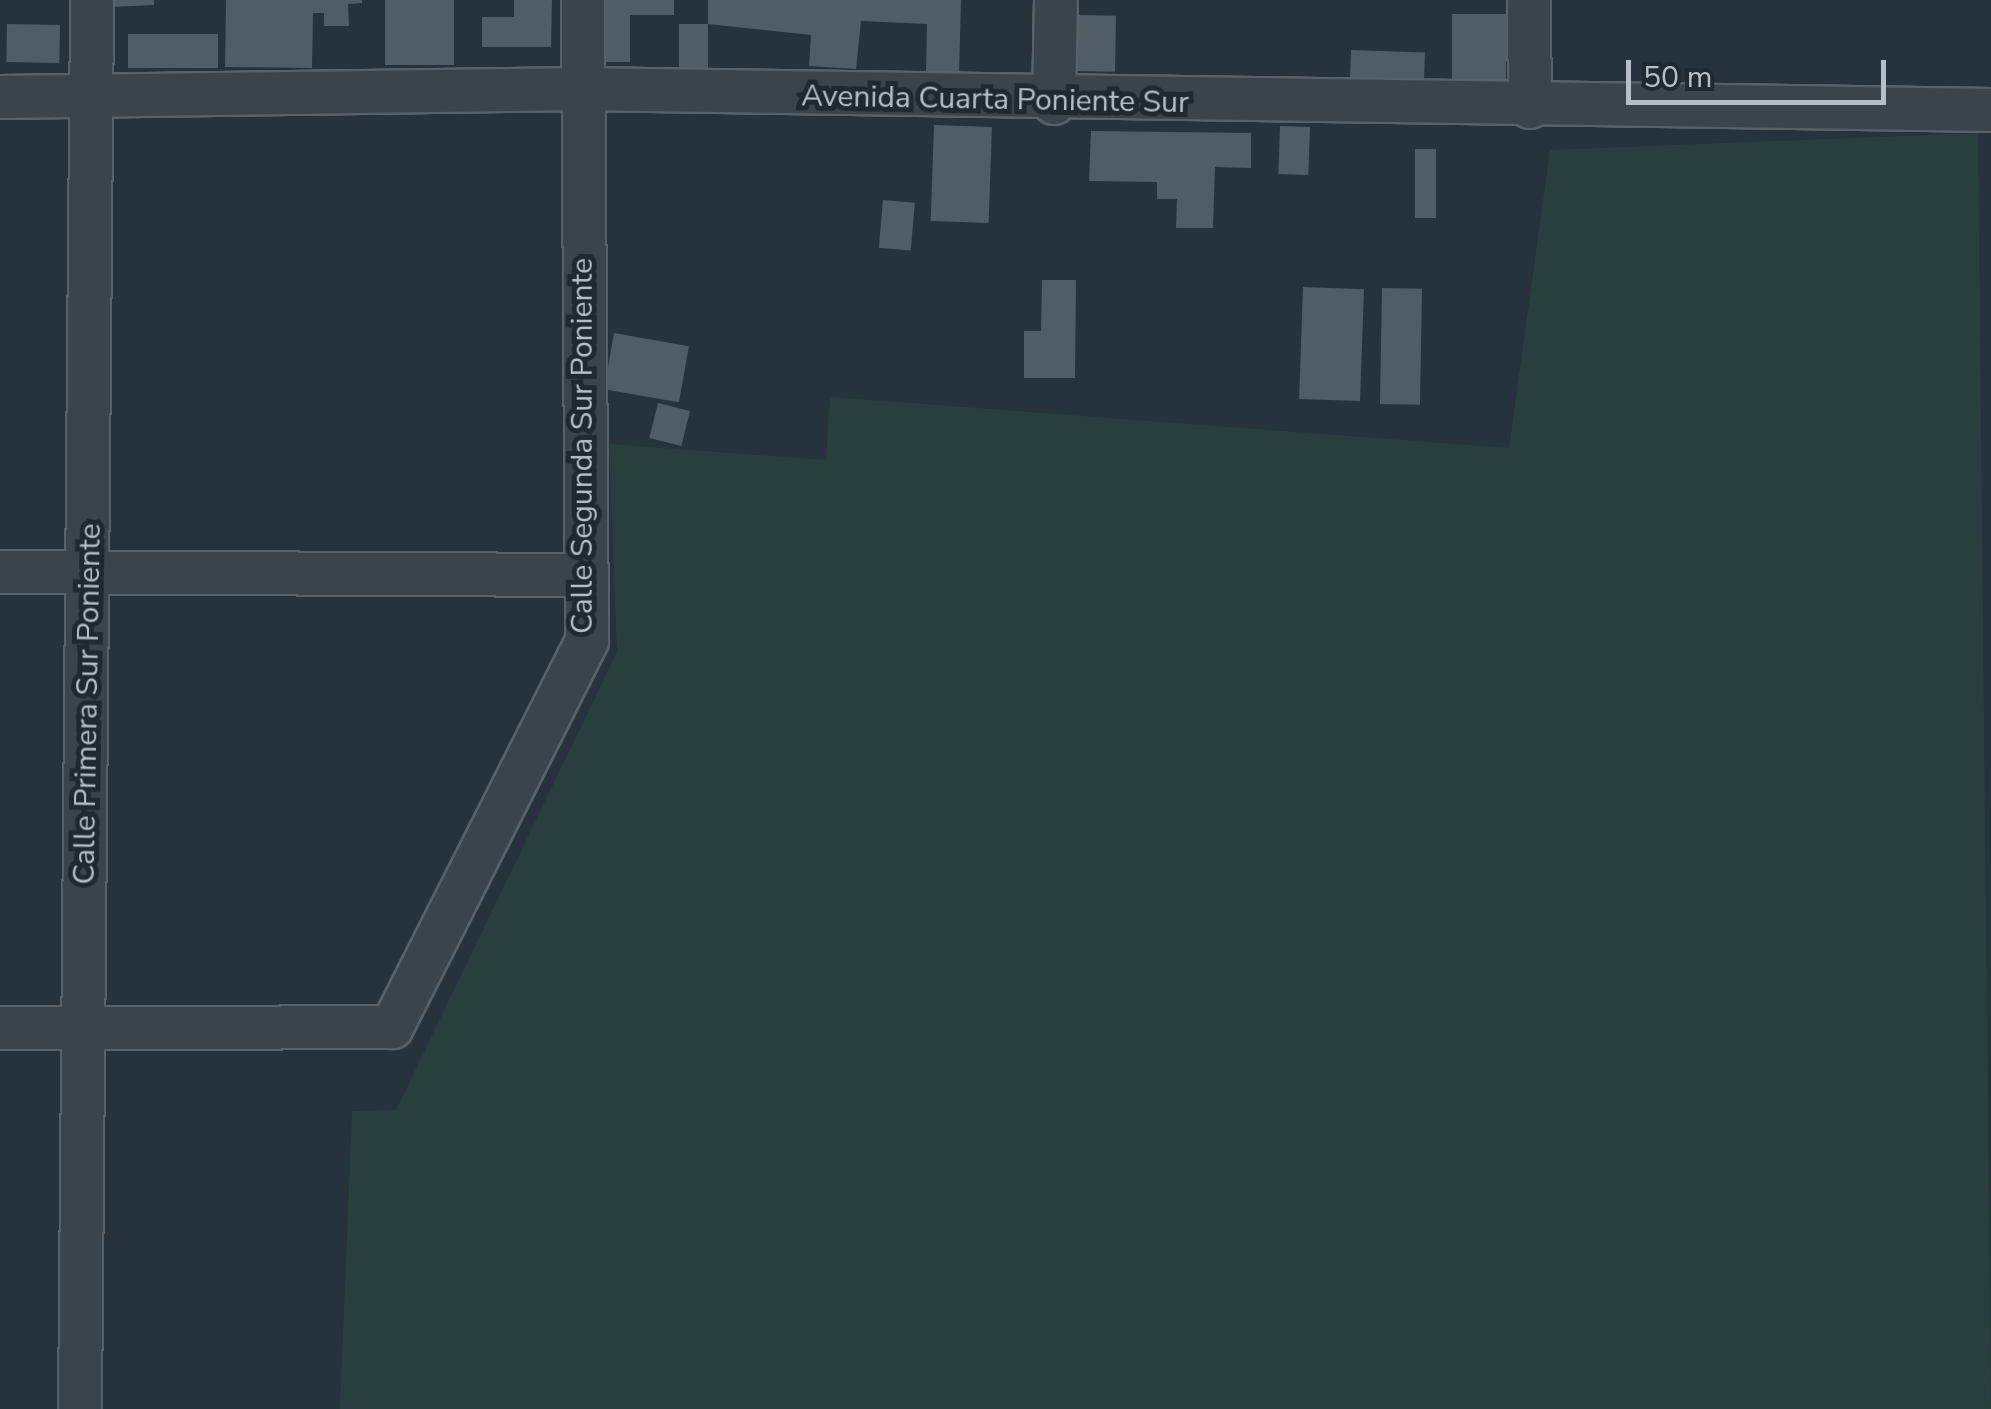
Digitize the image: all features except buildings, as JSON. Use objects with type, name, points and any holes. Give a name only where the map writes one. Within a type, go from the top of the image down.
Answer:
[{"type":"street","name":"Calle Primera Sur Poniente","points":[[80,1409],[95,98],[92,0]]},
{"type":"street","name":"Calle Segunda Sur Poniente","points":[[84,1026],[392,1027],[587,641],[583,0]]},
{"type":"street","points":[[1054,103],[1056,0]]},
{"type":"street","points":[[1529,0],[1530,107]]},
{"type":"street","name":"Avenida Cuarta Poniente Sur","points":[[0,97],[582,89],[1054,103],[1991,110]]},
{"type":"street","points":[[0,572],[584,576]]},
{"type":"street","points":[[0,1028],[84,1026]]},
{"type":"green space","points":[[1978,133],[1991,1409],[340,1409],[352,1111],[396,1110],[617,652],[609,444],[826,460],[830,397],[1509,448],[1550,150]]}]
